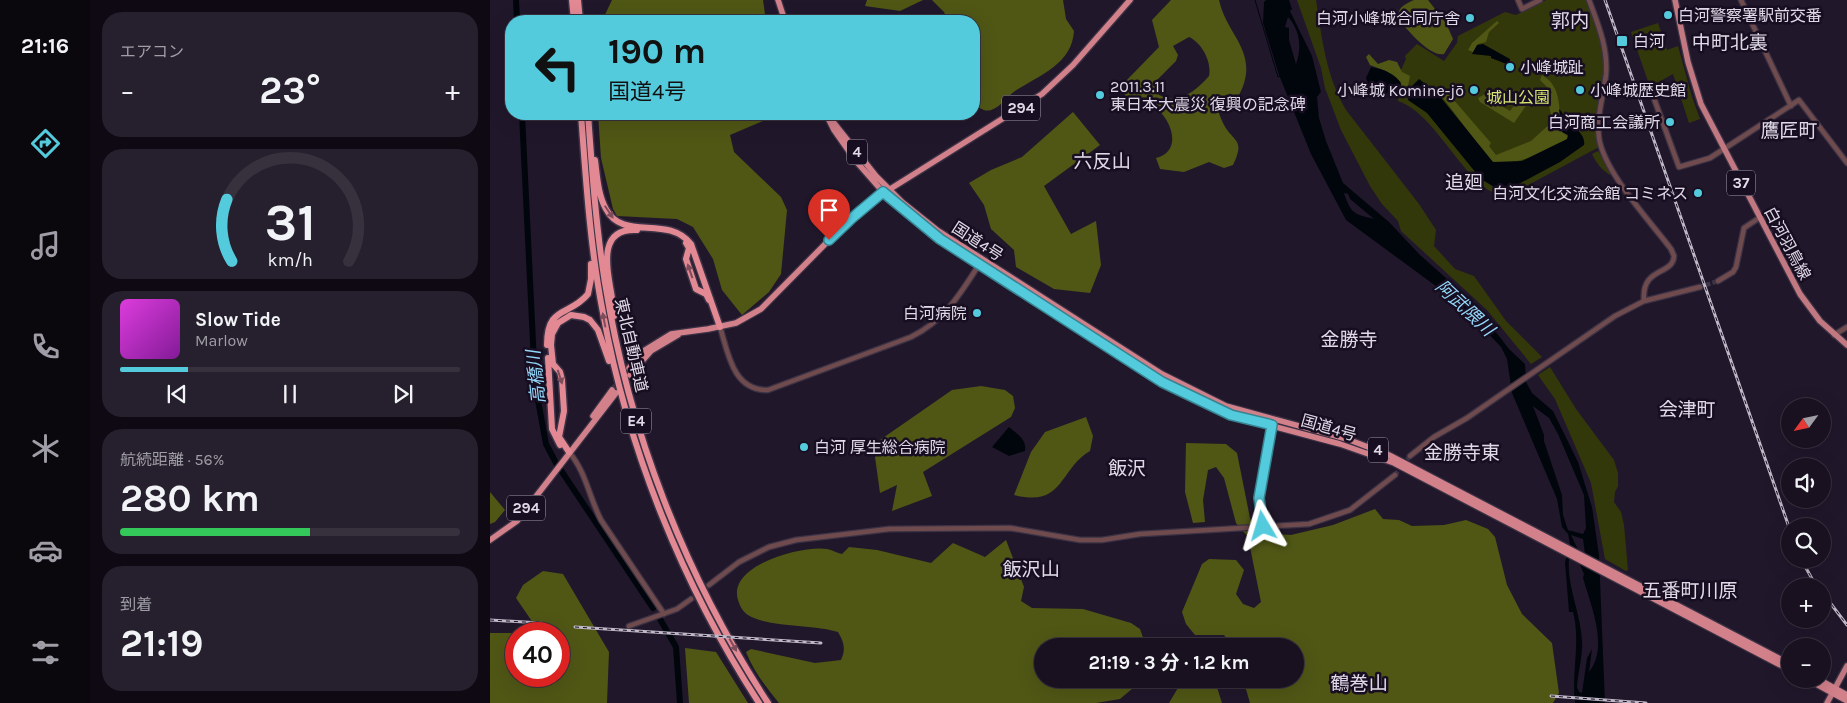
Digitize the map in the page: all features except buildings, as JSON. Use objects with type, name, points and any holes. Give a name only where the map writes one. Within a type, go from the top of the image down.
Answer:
[{"type":"highway","points":[[572,0],[573,15]]},
{"type":"highway","points":[[578,0],[579,15]]},
{"type":"highway","points":[[778,0],[782,15]]},
{"type":"highway","name":"294","points":[[629,368],[645,350],[672,334],[720,327],[745,319],[761,309],[847,222],[883,192],[1042,94],[1073,65],[1130,0]]},
{"type":"highway","name":"東北自動車道","points":[[582,120],[588,209],[596,271],[608,343],[635,441],[663,516],[698,594],[725,646],[760,703]]},
{"type":"highway","points":[[589,120],[598,184],[605,209],[619,223],[672,230],[688,240],[696,255],[720,327]]},
{"type":"highway","name":"東北自動車道","points":[[589,120],[599,241],[614,332],[641,436],[667,509],[716,614],[768,703]]},
{"type":"highway","name":"国道4号","points":[[829,120],[834,130],[883,192],[940,239],[980,262]]},
{"type":"highway","name":"国道4号","points":[[831,120],[876,176],[937,230],[980,262],[1162,382],[1231,415],[1347,439],[1389,454],[1556,542],[1781,665]]},
{"type":"highway","points":[[569,452],[558,442],[552,429],[547,331],[551,319],[584,298],[590,288],[588,209]]},
{"type":"highway","points":[[614,332],[614,308],[607,249],[615,235],[633,229],[672,233],[686,243],[689,248],[686,259],[696,289],[707,296],[720,327]]},
{"type":"highway","points":[[569,452],[559,434],[564,416],[562,380],[560,372],[553,364],[551,345],[556,326],[561,319],[571,315],[584,316],[598,330],[635,441]]},
{"type":"highway","name":"294","points":[[630,375],[651,351],[672,337],[684,333]]},
{"type":"highway","name":"294","points":[[490,540],[517,521],[614,392]]},
{"type":"highway","name":"国道4号","points":[[1272,422],[1394,463],[1558,549],[1781,659]]},
{"type":"highway","points":[[1829,688],[1847,694]]},
{"type":"highway","points":[[1831,688],[1847,701]]},
{"type":"main road","name":"白河羽鳥線","points":[[1675,0],[1697,92],[1723,149],[1800,294],[1815,315],[1834,335],[1847,345]]},
{"type":"main road","points":[[1827,703],[1847,666]]},
{"type":"street","points":[[1518,0],[1522,9],[1540,0]]},
{"type":"street","points":[[1589,0],[1606,51],[1606,74],[1599,132],[1602,149],[1614,174],[1671,249],[1674,256],[1670,264],[1646,281],[1643,290],[1644,301]]},
{"type":"street","points":[[1741,0],[1791,106]]},
{"type":"street","points":[[1652,93],[1679,167],[1710,158],[1799,100],[1847,163]]},
{"type":"street","points":[[1718,281],[1733,272],[1736,267],[1744,228],[1759,218]]},
{"type":"street","points":[[720,327],[736,373],[750,387],[768,390],[923,331],[952,307],[980,262]]},
{"type":"street","points":[[1410,456],[1434,436],[1499,396],[1615,316],[1644,301],[1700,287]]},
{"type":"street","points":[[1834,335],[1847,327]]},
{"type":"street","points":[[1263,526],[1259,498],[1272,422]]},
{"type":"street","points":[[569,452],[583,471],[593,504],[601,520],[664,614]]},
{"type":"street","points":[[709,585],[744,559],[769,547],[796,540],[890,529],[1010,528],[1087,540],[1147,533],[1263,526],[1295,526],[1337,516],[1350,510],[1395,475]]},
{"type":"street","points":[[629,626],[664,614],[691,599]]},
{"type":"green space","points":[[612,0],[763,0],[765,15],[605,15]]},
{"type":"green space","points":[[867,0],[923,0],[900,11],[865,6]]},
{"type":"green space","points":[[932,0],[1063,0],[1066,19],[1074,31],[1072,42],[1061,60],[1044,74],[1015,91],[995,109],[984,110],[980,108],[980,15],[945,15]]},
{"type":"green space","points":[[1171,0],[1219,0],[1223,13],[1245,57],[1246,68],[1244,82],[1238,97],[1229,100],[1218,96],[1214,99],[1223,123],[1237,141],[1237,156],[1233,165],[1224,168],[1209,162],[1184,172],[1160,169],[1156,158],[1165,154],[1170,148],[1172,141],[1169,125],[1159,111],[1150,104],[1126,98],[1122,88],[1124,83],[1159,47],[1152,20]],"holes":[[[1189,37],[1194,40],[1205,54],[1209,65],[1209,76],[1199,87],[1187,95],[1173,98],[1159,95],[1155,82],[1176,61],[1178,55],[1173,46]]]},
{"type":"green space","points":[[1297,0],[1316,0],[1329,71],[1339,97],[1346,110],[1419,204],[1436,230],[1434,246],[1455,269],[1474,276],[1506,321],[1542,357],[1531,364],[1487,310],[1401,231],[1398,221],[1382,204],[1370,186],[1341,130],[1325,88],[1321,68]]},
{"type":"green space","points":[[1414,0],[1428,0],[1446,23],[1453,39],[1444,54],[1438,54],[1426,47],[1413,36],[1399,19],[1400,9]]},
{"type":"green space","name":"城山公園","points":[[1546,0],[1588,0],[1604,50],[1605,71],[1598,119],[1599,147],[1517,191],[1503,195],[1490,191],[1477,181],[1426,121],[1413,109],[1398,101],[1401,70],[1406,59],[1405,56],[1417,44],[1444,61],[1457,43],[1458,36],[1505,12],[1516,15]]},
{"type":"green space","points":[[1497,21],[1499,23],[1489,32],[1486,42],[1478,44],[1473,52],[1468,50],[1472,43]]},
{"type":"green space","points":[[1658,23],[1667,50],[1678,46],[1700,119],[1689,123],[1673,74],[1650,87],[1631,32]]},
{"type":"green space","points":[[1369,54],[1378,64],[1389,60],[1397,62],[1402,72],[1410,76],[1407,91],[1402,90],[1401,82],[1386,71],[1370,65],[1366,57]]},
{"type":"green space","points":[[1542,75],[1549,80],[1557,93],[1562,132],[1569,137],[1554,147],[1519,161],[1497,163],[1490,160],[1440,94],[1446,91],[1491,143],[1489,146],[1496,155],[1531,141],[1552,122],[1548,99],[1552,92],[1540,80]]},
{"type":"green space","points":[[1485,94],[1491,94],[1498,104],[1510,111],[1521,96],[1527,98],[1528,103],[1514,123],[1480,102],[1478,98]]},
{"type":"green space","points":[[1073,112],[1100,145],[1044,186],[1071,234],[1096,221],[1101,265],[1090,293],[1054,289],[1016,267],[1014,250],[991,229],[984,205],[969,183],[991,170],[1022,157]]},
{"type":"green space","points":[[598,120],[765,120],[730,135],[734,152],[781,197],[787,210],[781,274],[769,292],[742,315],[722,290],[713,259],[693,227],[677,219],[617,216],[613,209],[601,158]]},
{"type":"green space","points":[[1598,151],[1612,172],[1610,175],[1604,171],[1592,154]]},
{"type":"green space","points":[[1550,367],[1576,409],[1614,460],[1618,473],[1618,486],[1614,502],[1621,512],[1624,525],[1628,570],[1626,571],[1605,559],[1591,483],[1555,399],[1538,375]]},
{"type":"green space","points":[[981,386],[1005,390],[1013,396],[1015,408],[1011,417],[923,472],[932,496],[892,511],[897,485],[880,493],[875,457],[880,440],[952,390]]},
{"type":"green space","points":[[1086,417],[1093,436],[1090,451],[1072,467],[1059,485],[1052,492],[1043,496],[1030,498],[1014,495],[1031,452],[1045,432]]},
{"type":"green space","points":[[1186,443],[1226,444],[1237,453],[1250,518],[1256,533],[1291,535],[1333,525],[1375,509],[1383,519],[1399,520],[1412,526],[1444,525],[1466,520],[1488,529],[1495,537],[1507,585],[1522,614],[1552,643],[1559,693],[1553,703],[1250,703],[1246,688],[1304,688],[1304,638],[1226,638],[1224,635],[1195,635],[1186,624],[1182,612],[1202,564],[1209,559],[1236,560],[1244,570],[1236,594],[1243,604],[1254,608],[1261,602],[1248,537],[1236,523],[1224,478],[1216,467],[1208,470],[1203,500],[1205,522],[1193,523],[1185,492]]},
{"type":"green space","points":[[490,492],[505,510],[495,522],[490,524]]},
{"type":"green space","points":[[1006,540],[1024,587],[1021,601],[1032,608],[1083,609],[1131,623],[1140,629],[1143,638],[1034,638],[1034,688],[1133,688],[1120,699],[1096,703],[779,703],[761,679],[746,652],[751,649],[815,663],[841,660],[844,649],[838,632],[767,622],[748,615],[743,610],[738,600],[738,588],[744,577],[755,567],[769,560],[801,550],[827,549],[842,554],[849,547],[877,550],[931,563],[953,543],[985,557]]},
{"type":"green space","points":[[543,571],[563,574],[609,652],[607,703],[490,703],[490,633],[505,633],[505,687],[570,687],[570,622],[532,622],[516,598],[523,585]]},
{"type":"green space","points":[[685,648],[716,652],[748,703],[689,703]]},
{"type":"green space","points":[[1178,688],[1217,688],[1222,703],[1169,703]]},
{"type":"water","name":"阿武隈川","points":[[1266,0],[1289,0],[1292,9],[1290,11],[1312,56],[1321,92],[1317,97],[1319,118],[1343,183],[1389,222],[1420,255],[1473,302],[1509,349],[1525,364],[1526,382],[1532,393],[1553,411],[1578,462],[1592,507],[1599,555],[1605,703],[1575,703],[1576,635],[1573,612],[1569,612],[1565,562],[1570,544],[1568,534],[1562,527],[1557,499],[1512,393],[1507,359],[1501,347],[1463,307],[1346,220],[1311,154],[1279,75],[1263,23],[1264,2]],"holes":[[[1288,17],[1299,39],[1299,52],[1296,64],[1289,40],[1289,28],[1285,27]],[[1344,193],[1348,194],[1350,199],[1374,219],[1354,212]],[[1533,406],[1549,418],[1558,434],[1584,495],[1586,528],[1583,534],[1568,530],[1563,515],[1562,495],[1544,441],[1544,435]],[[1571,535],[1583,539],[1587,569]],[[1572,547],[1584,574],[1583,578],[1594,613],[1598,639],[1598,651],[1595,662],[1589,672],[1592,649],[1587,658],[1582,693],[1579,692],[1577,687],[1582,652],[1581,629],[1569,569]]]},
{"type":"water","points":[[1483,44],[1510,59],[1509,65],[1491,58],[1491,56],[1472,54],[1477,45]]},
{"type":"water","points":[[1371,67],[1396,77],[1401,84],[1399,93],[1391,95],[1369,85],[1366,78]]},
{"type":"water","points":[[1419,79],[1428,86],[1440,90],[1442,99],[1493,162],[1522,161],[1567,139],[1568,135],[1562,132],[1559,109],[1568,122],[1582,135],[1584,145],[1560,162],[1513,187],[1494,187],[1481,179],[1427,113],[1408,100],[1410,88]]},
{"type":"water","points":[[1009,427],[1021,437],[1025,451],[1009,456],[992,447]]},
{"type":"waterway","name":"高橋川","points":[[516,0],[517,15]]},
{"type":"waterway","points":[[1255,0],[1278,77],[1281,76]]},
{"type":"waterway","name":"高橋川","points":[[522,120],[535,384],[546,444],[556,463],[653,608]]},
{"type":"waterway","name":"高橋川","points":[[660,619],[676,647],[680,703]]},
{"type":"tunnel","points":[[1700,287],[1718,281]]},
{"type":"tunnel","points":[[612,390],[629,368]]},
{"type":"tunnel","points":[[1395,475],[1410,456]]},
{"type":"railway","points":[[1605,0],[1786,518]]},
{"type":"railway","points":[[1806,568],[1812,578]]},
{"type":"railway","points":[[1831,604],[1847,625]]},
{"type":"railway","points":[[490,620],[524,622]]},
{"type":"railway","points":[[575,627],[821,643]]},
{"type":"railway","points":[[1551,696],[1646,703]]},
{"type":"place","name":"白河警察署駅前交番","points":[[1668,15]]},
{"type":"place","name":"白河小峰城合同庁舎","points":[[1470,18]]},
{"type":"place","name":"白河","points":[[1622,41]]},
{"type":"place","name":"小峰城趾","points":[[1510,67]]},
{"type":"place","name":"小峰城 Komine-jō","points":[[1474,90]]},
{"type":"place","name":"小峰城歴史館","points":[[1580,90]]},
{"type":"place","name":"2011.3.11 東日本大震災 復興の記念碑","points":[[1100,95]]},
{"type":"place","name":"白河商工会議所","points":[[1670,122]]},
{"type":"place","name":"白河文化交流会館 コミネス","points":[[1698,193]]},
{"type":"place","name":"白河病院","points":[[977,313]]},
{"type":"place","name":"白河 厚生総合病院","points":[[804,447]]},
{"type":"district","name":"郭内","points":[[1570,20]]},
{"type":"district","name":"中町北裏","points":[[1730,42]]},
{"type":"district","name":"鷹匠町","points":[[1789,130]]},
{"type":"district","name":"六反山","points":[[1102,161]]},
{"type":"district","name":"追廻","points":[[1464,182]]},
{"type":"district","name":"金勝寺","points":[[1349,339]]},
{"type":"district","name":"会津町","points":[[1687,409]]},
{"type":"district","name":"金勝寺東","points":[[1462,452]]},
{"type":"district","name":"飯沢","points":[[1127,468]]},
{"type":"district","name":"飯沢山","points":[[1031,569]]},
{"type":"district","name":"五番町川原","points":[[1690,590]]},
{"type":"district","name":"鶴巻山","points":[[1359,683]]},
{"type":"route","points":[[829,240],[883,192],[912,218],[940,239],[1162,382],[1231,415],[1272,425],[1263,466],[1259,498],[1263,526]]}]
